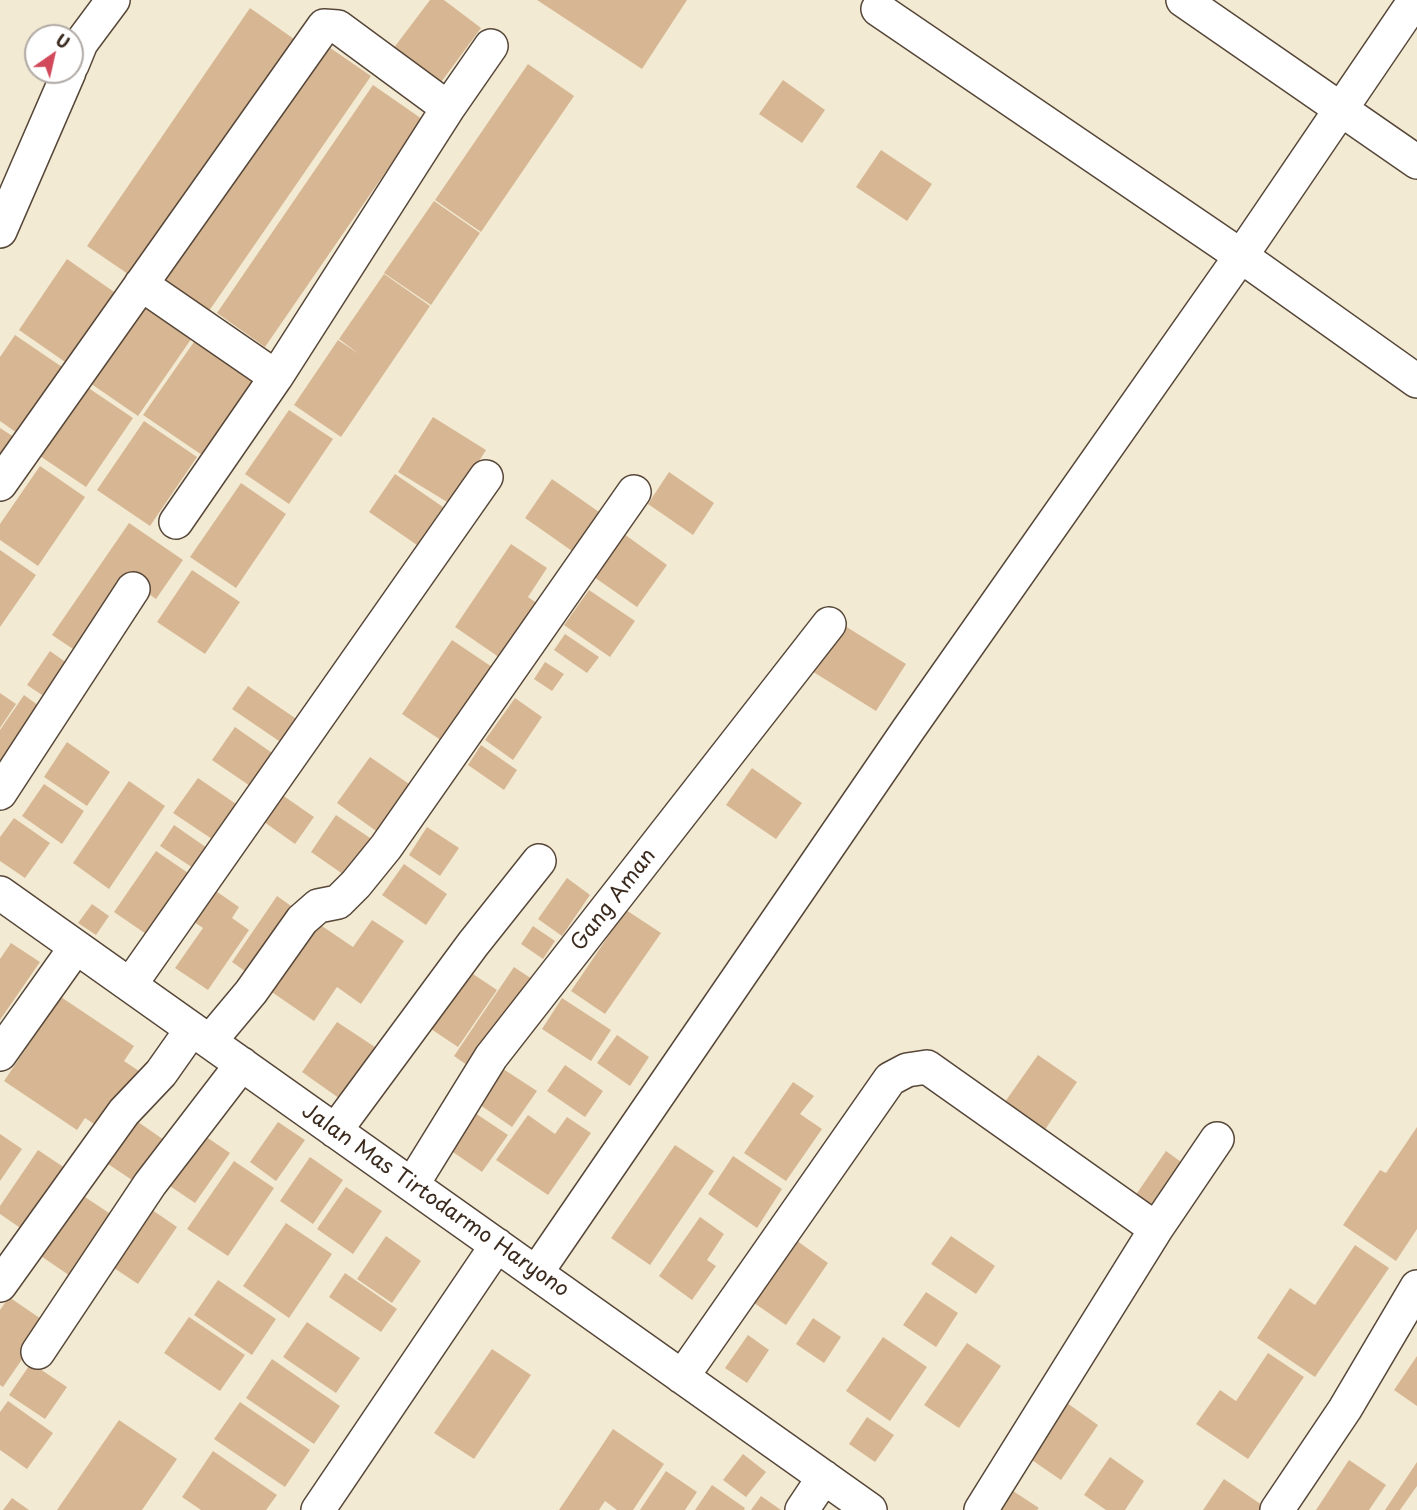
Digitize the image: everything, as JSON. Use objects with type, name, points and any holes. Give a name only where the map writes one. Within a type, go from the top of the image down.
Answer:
[{"type":"street","points":[[84,39],[113,0]]},
{"type":"street","points":[[1183,0],[1417,162]]},
{"type":"street","points":[[536,1273],[908,730],[1240,256],[1415,0]]},
{"type":"street","points":[[878,9],[1240,256],[1417,381]]},
{"type":"street","points":[[0,484],[324,26],[338,27],[448,108]]},
{"type":"street","points":[[176,522],[276,376],[448,108],[491,46]]},
{"type":"street","points":[[0,231],[64,84]]},
{"type":"street","points":[[141,284],[276,376]]},
{"type":"street","points":[[130,985],[486,477]]},
{"type":"street","points":[[0,1285],[123,1112],[201,1035],[251,992],[302,920],[318,906],[338,902],[386,847],[633,492]]},
{"type":"street","points":[[0,793],[134,589]]},
{"type":"street","name":"Gang Aman","points":[[412,1185],[491,1057],[829,624]]},
{"type":"street","points":[[335,1131],[473,944],[539,861]]},
{"type":"street","name":"Jalan Mas Tirtodarmo Haryono","points":[[0,893],[870,1510]]},
{"type":"street","points":[[0,1054],[76,946]]},
{"type":"street","points":[[38,1352],[150,1184],[242,1065]]},
{"type":"street","points":[[682,1377],[890,1079],[907,1070],[927,1067],[1156,1229]]},
{"type":"street","points":[[981,1510],[1156,1229],[1216,1138]]},
{"type":"street","points":[[318,1510],[496,1245]]},
{"type":"street","points":[[1277,1510],[1345,1408],[1417,1287]]},
{"type":"street","points":[[802,1510],[824,1477]]},
{"type":"building","points":[[430,0],[444,0],[481,28],[439,85],[393,49]]},
{"type":"building","points":[[537,0],[687,0],[642,69]]},
{"type":"building","points":[[250,8],[294,39],[131,276],[87,246]]},
{"type":"building","points":[[326,45],[371,76],[209,311],[164,279]]},
{"type":"building","points":[[528,64],[574,96],[481,232],[435,200]]},
{"type":"building","points":[[783,80],[825,110],[802,143],[759,114]]},
{"type":"building","points":[[373,85],[422,119],[265,347],[217,313]]},
{"type":"building","points":[[881,150],[932,184],[907,221],[856,187]]},
{"type":"building","points":[[434,201],[480,233],[431,305],[384,273]]},
{"type":"building","points":[[67,259],[117,294],[68,364],[19,330]]},
{"type":"building","points":[[384,274],[430,306],[341,437],[294,405],[338,340],[359,354],[339,339]]},
{"type":"building","points":[[143,300],[194,335],[138,416],[87,381]]},
{"type":"building","points":[[15,335],[62,367],[17,433],[0,421],[0,357]]},
{"type":"building","points":[[196,339],[257,381],[205,457],[143,415]]},
{"type":"building","points":[[87,387],[133,418],[86,487],[40,456]]},
{"type":"building","points":[[289,410],[333,439],[289,504],[245,474]]},
{"type":"building","points":[[433,417],[486,450],[452,505],[398,472]]},
{"type":"building","points":[[144,421],[197,457],[150,526],[97,490]]},
{"type":"building","points":[[0,428],[14,437],[0,458]]},
{"type":"building","points":[[40,466],[85,497],[38,566],[0,540],[0,524]]},
{"type":"building","points":[[669,472],[714,503],[693,535],[648,504]]},
{"type":"building","points":[[395,474],[443,507],[417,545],[369,512]]},
{"type":"building","points":[[552,479],[599,512],[572,551],[525,518]]},
{"type":"building","points":[[241,483],[286,514],[236,588],[190,557]]},
{"type":"building","points":[[129,523],[183,560],[156,599],[132,582],[82,655],[52,635]]},
{"type":"building","points":[[624,534],[667,565],[637,607],[594,577]]},
{"type":"building","points":[[511,544],[547,568],[528,597],[544,608],[506,662],[455,627]]},
{"type":"building","points":[[0,550],[36,575],[0,627]]},
{"type":"building","points":[[192,570],[240,602],[205,654],[157,622]]},
{"type":"building","points":[[589,590],[635,621],[610,657],[564,625]]},
{"type":"building","points":[[837,621],[906,664],[876,711],[807,668]]},
{"type":"building","points":[[565,634],[599,657],[587,673],[554,650]]},
{"type":"building","points":[[452,640],[501,673],[451,747],[402,714]]},
{"type":"building","points":[[50,651],[71,666],[48,699],[27,685]]},
{"type":"building","points":[[545,662],[564,674],[552,691],[534,679]]},
{"type":"building","points":[[248,686],[298,720],[282,743],[232,709]]},
{"type":"building","points":[[0,693],[16,704],[0,728]]},
{"type":"building","points":[[24,695],[46,711],[0,779],[0,730]]},
{"type":"building","points":[[515,698],[542,717],[513,760],[485,740]]},
{"type":"building","points":[[235,727],[275,755],[253,788],[212,760]]},
{"type":"building","points":[[67,742],[110,772],[87,806],[44,777]]},
{"type":"building","points":[[481,745],[517,770],[504,790],[468,765]]},
{"type":"building","points":[[370,757],[412,786],[379,833],[337,803]]},
{"type":"building","points":[[752,768],[802,803],[776,839],[726,805]]},
{"type":"building","points":[[198,778],[239,806],[215,841],[173,813]]},
{"type":"building","points":[[129,781],[165,806],[109,889],[73,863]]},
{"type":"building","points":[[44,784],[84,811],[62,844],[22,816]]},
{"type":"building","points":[[278,792],[314,817],[295,844],[260,819]]},
{"type":"building","points":[[336,815],[376,842],[350,879],[311,852]]},
{"type":"building","points":[[14,818],[50,843],[25,878],[0,861],[0,837]]},
{"type":"building","points":[[174,825],[210,850],[196,870],[160,846]]},
{"type":"building","points":[[427,827],[459,848],[440,876],[409,855]]},
{"type":"building","points":[[156,851],[191,875],[149,936],[114,912]]},
{"type":"building","points":[[404,864],[447,894],[426,925],[382,895]]},
{"type":"building","points":[[567,878],[590,895],[562,936],[538,919]]},
{"type":"building","points":[[210,887],[239,907],[232,918],[249,930],[208,990],[175,968],[203,928],[188,918]]},
{"type":"building","points":[[277,896],[301,913],[256,979],[232,962]]},
{"type":"building","points":[[92,904],[109,916],[96,935],[78,923]]},
{"type":"building","points":[[626,910],[661,933],[605,1014],[571,991]]},
{"type":"building","points":[[310,918],[353,947],[372,920],[404,941],[361,1004],[337,987],[314,1021],[263,986]]},
{"type":"building","points":[[533,926],[555,941],[543,959],[521,944]]},
{"type":"building","points":[[11,943],[40,962],[0,1020],[0,959]]},
{"type":"building","points":[[514,967],[535,981],[474,1070],[454,1056]]},
{"type":"building","points":[[470,972],[497,990],[458,1047],[431,1029]]},
{"type":"building","points":[[61,997],[134,1046],[124,1061],[142,1073],[103,1130],[85,1118],[77,1130],[4,1081]]},
{"type":"building","points":[[562,998],[611,1030],[591,1061],[542,1029]]},
{"type":"building","points":[[337,1022],[378,1049],[343,1101],[302,1072]]},
{"type":"building","points":[[617,1035],[649,1057],[630,1086],[597,1063]]},
{"type":"building","points":[[1038,1055],[1077,1082],[1040,1137],[1000,1109]]},
{"type":"building","points":[[494,1063],[537,1091],[512,1127],[470,1098]]},
{"type":"building","points":[[565,1065],[603,1091],[585,1117],[547,1091]]},
{"type":"building","points":[[793,1082],[814,1096],[800,1114],[822,1129],[786,1181],[744,1153]]},
{"type":"building","points":[[472,1111],[508,1135],[482,1172],[447,1148]]},
{"type":"building","points":[[528,1115],[555,1134],[567,1117],[591,1133],[548,1195],[496,1160]]},
{"type":"building","points":[[131,1117],[164,1140],[135,1182],[102,1160]]},
{"type":"building","points":[[278,1122],[305,1140],[276,1181],[250,1162]]},
{"type":"building","points":[[1417,1127],[1417,1229],[1396,1261],[1343,1225],[1380,1170],[1386,1173]]},
{"type":"building","points":[[199,1132],[230,1153],[195,1203],[164,1182]]},
{"type":"building","points":[[0,1134],[22,1149],[0,1181]]},
{"type":"building","points":[[675,1145],[714,1171],[650,1265],[611,1238]]},
{"type":"building","points":[[38,1150],[74,1174],[32,1236],[0,1214],[0,1206]]},
{"type":"building","points":[[1166,1151],[1188,1167],[1155,1214],[1133,1199]]},
{"type":"building","points":[[733,1156],[782,1189],[757,1228],[708,1194]]},
{"type":"building","points":[[310,1157],[343,1180],[313,1224],[280,1201]]},
{"type":"building","points":[[234,1161],[274,1188],[228,1256],[187,1229]]},
{"type":"building","points":[[346,1187],[382,1211],[353,1254],[317,1229]]},
{"type":"building","points":[[79,1193],[118,1219],[76,1280],[38,1254]]},
{"type":"building","points":[[145,1205],[177,1227],[138,1284],[114,1268],[134,1239],[126,1233]]},
{"type":"building","points":[[700,1217],[724,1234],[707,1260],[716,1266],[692,1300],[659,1276]]},
{"type":"building","points":[[286,1223],[332,1254],[289,1318],[243,1286]]},
{"type":"building","points":[[786,1233],[828,1263],[786,1325],[744,1296]]},
{"type":"building","points":[[386,1236],[421,1261],[392,1303],[357,1279]]},
{"type":"building","points":[[951,1236],[995,1266],[976,1294],[931,1264]]},
{"type":"building","points":[[1355,1245],[1389,1268],[1315,1377],[1257,1338],[1290,1288],[1315,1305]]},
{"type":"building","points":[[345,1273],[397,1309],[381,1332],[329,1297]]},
{"type":"building","points":[[218,1280],[276,1319],[252,1355],[194,1315]]},
{"type":"building","points":[[926,1292],[958,1313],[936,1347],[903,1325]]},
{"type":"building","points":[[9,1297],[47,1323],[3,1387],[0,1385],[0,1310]]},
{"type":"building","points":[[189,1317],[245,1355],[220,1391],[164,1353]]},
{"type":"building","points":[[813,1318],[841,1337],[824,1363],[796,1344]]},
{"type":"building","points":[[307,1322],[360,1358],[336,1393],[283,1357]]},
{"type":"building","points":[[748,1335],[769,1350],[747,1383],[725,1368]]},
{"type":"building","points":[[883,1337],[927,1367],[890,1421],[846,1391]]},
{"type":"building","points":[[967,1343],[1001,1366],[959,1428],[924,1405]]},
{"type":"building","points":[[492,1349],[531,1375],[474,1459],[434,1433]]},
{"type":"building","points":[[1268,1353],[1304,1377],[1248,1459],[1196,1424],[1220,1390],[1236,1401]]},
{"type":"building","points":[[1417,1356],[1417,1406],[1394,1390]]},
{"type":"building","points":[[272,1359],[340,1406],[314,1444],[246,1398]]},
{"type":"building","points":[[31,1363],[67,1387],[45,1419],[9,1395]]},
{"type":"building","points":[[8,1401],[53,1433],[27,1469],[0,1450],[0,1412]]},
{"type":"building","points":[[240,1402],[310,1450],[285,1487],[214,1439]]},
{"type":"building","points":[[1067,1403],[1098,1425],[1061,1480],[1029,1458]]},
{"type":"building","points":[[867,1417],[894,1435],[875,1462],[849,1444]]},
{"type":"building","points":[[119,1420],[177,1459],[142,1510],[57,1510]]},
{"type":"building","points":[[613,1429],[664,1464],[633,1510],[617,1510],[605,1501],[599,1510],[559,1510]]},
{"type":"building","points":[[213,1451],[277,1495],[266,1510],[201,1510],[182,1497]]},
{"type":"building","points":[[743,1454],[766,1472],[746,1497],[723,1480]]},
{"type":"building","points":[[1110,1457],[1144,1481],[1125,1510],[1106,1510],[1084,1495]]},
{"type":"building","points":[[1349,1460],[1386,1485],[1369,1510],[1316,1510]]},
{"type":"building","points":[[1417,1462],[1417,1486],[1400,1510],[1385,1510]]},
{"type":"building","points":[[666,1471],[697,1492],[685,1510],[640,1510]]},
{"type":"building","points":[[1224,1479],[1262,1505],[1259,1510],[1203,1510]]},
{"type":"building","points":[[712,1485],[745,1508],[744,1510],[695,1510]]},
{"type":"building","points":[[1007,1487],[1039,1508],[1037,1510],[991,1510]]},
{"type":"building","points":[[761,1496],[781,1510],[751,1510]]},
{"type":"building","points":[[12,1498],[29,1510],[3,1510]]}]
